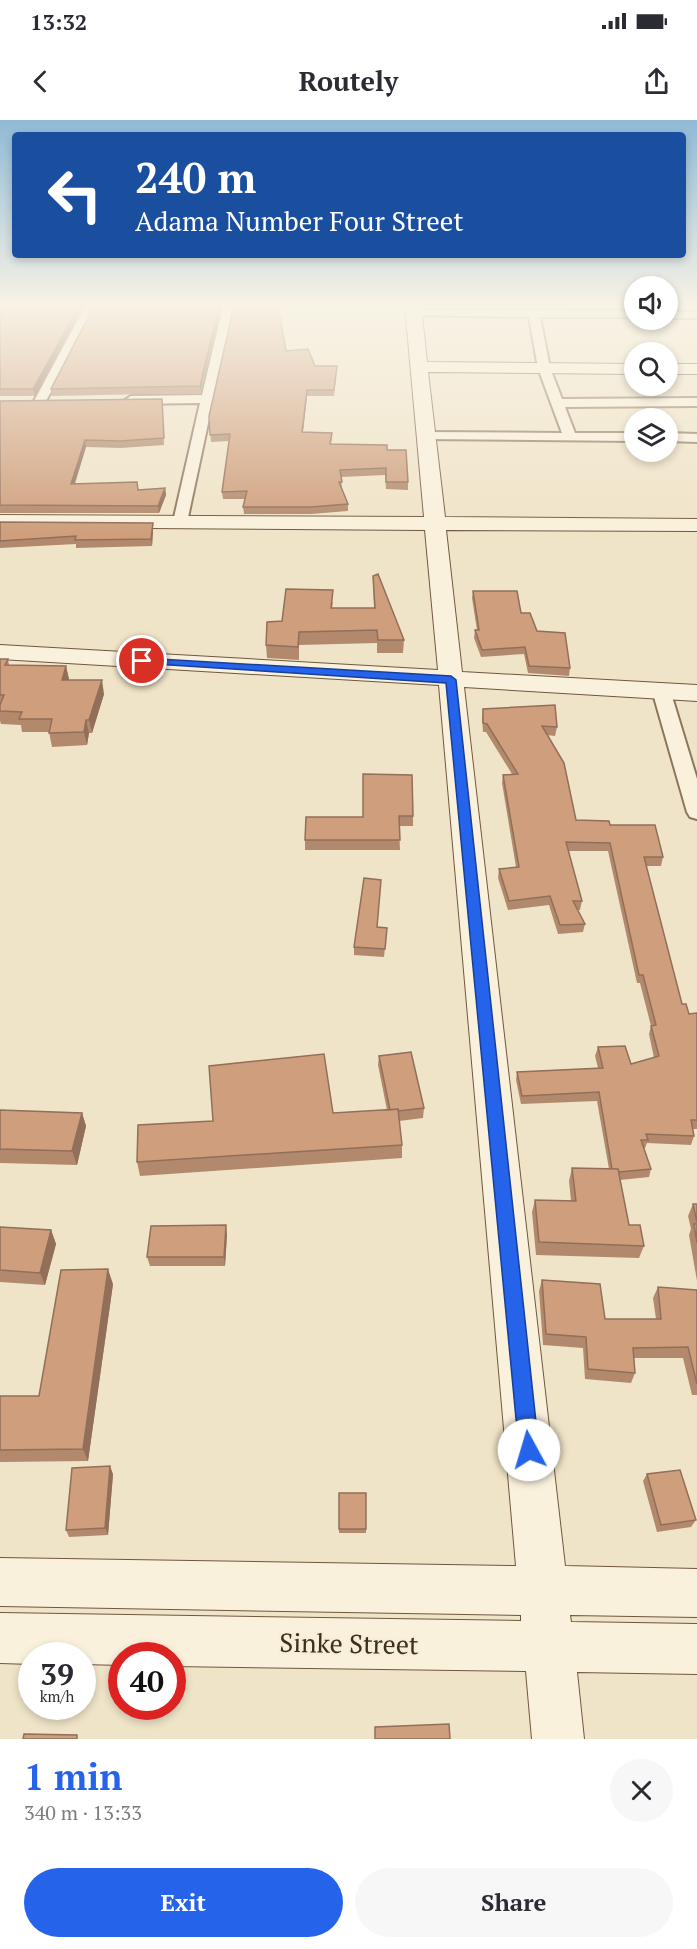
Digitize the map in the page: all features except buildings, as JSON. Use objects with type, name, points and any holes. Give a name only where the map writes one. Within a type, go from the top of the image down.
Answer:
[{"type":"street","points":[[40,401],[50,382]]},
{"type":"street","points":[[180,522],[211,382]]},
{"type":"street","points":[[420,382],[558,1739]]},
{"type":"street","points":[[549,382],[570,437]]},
{"type":"street","points":[[124,400],[207,399]]},
{"type":"street","points":[[557,403],[697,402]]},
{"type":"street","points":[[426,436],[624,437]]},
{"type":"street","points":[[678,437],[697,438]]},
{"type":"street","points":[[0,521],[697,525]]},
{"type":"street","points":[[0,652],[697,693]]},
{"type":"street","points":[[661,690],[697,812]]},
{"type":"street","points":[[0,1582],[697,1593]]},
{"type":"street","name":"Sinke Street","points":[[0,1638],[697,1649]]},
{"type":"route","points":[[142,661],[451,680],[529,1450]]}]
